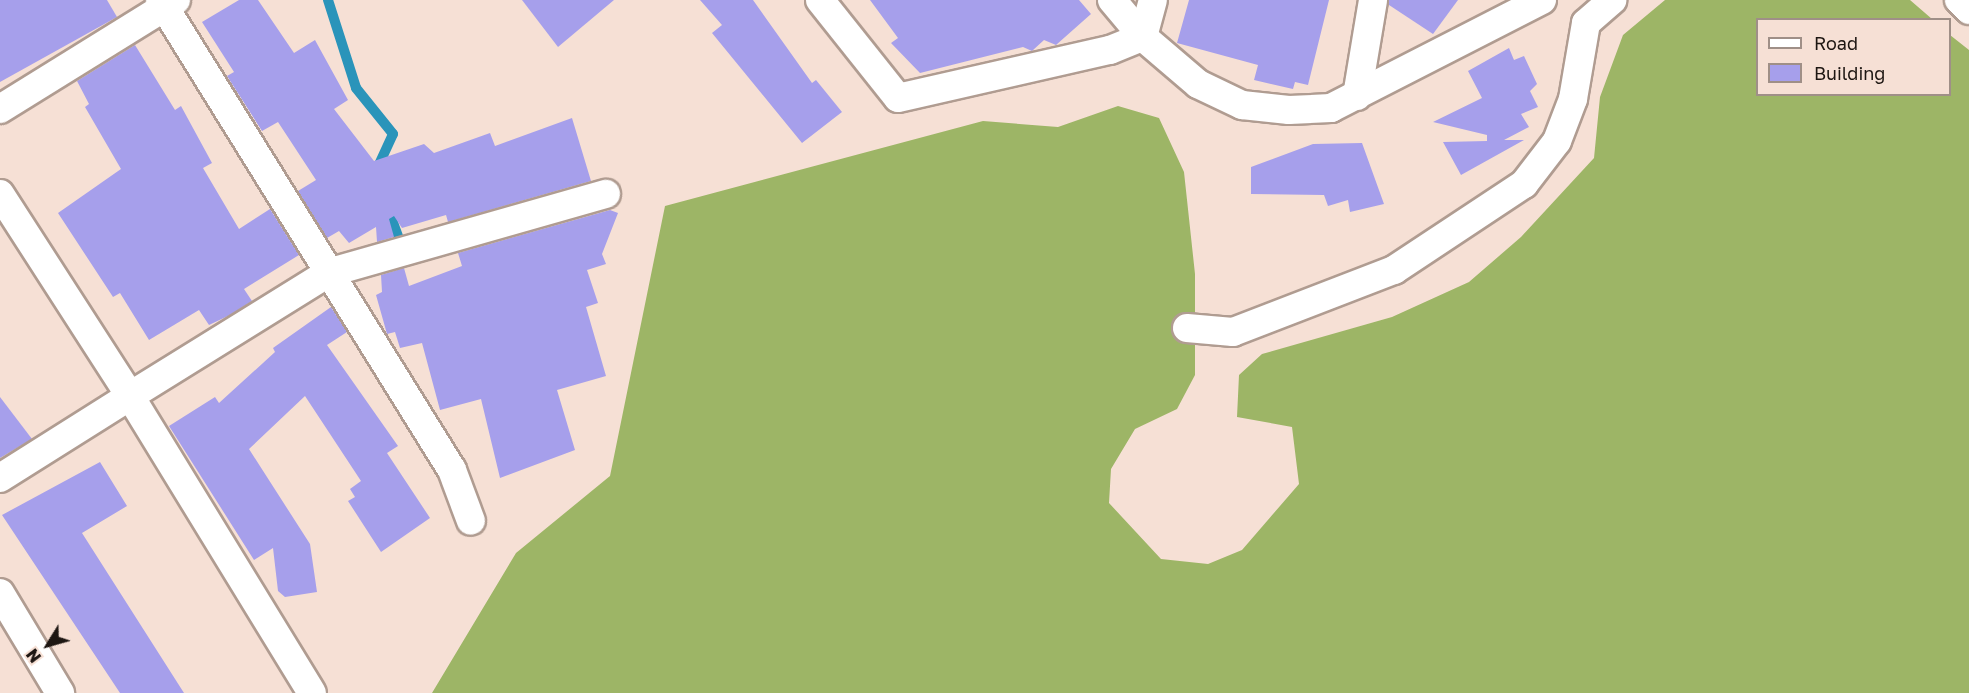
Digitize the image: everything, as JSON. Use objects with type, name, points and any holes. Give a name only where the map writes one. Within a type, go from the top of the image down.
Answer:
[{"type":"street","points":[[820,0],[898,98],[1110,50],[1143,37]]},
{"type":"street","points":[[1112,0],[1143,37],[1198,84],[1242,105],[1331,108],[1542,0]]},
{"type":"street","points":[[1143,37],[1153,0]]},
{"type":"street","points":[[1357,96],[1373,0]]},
{"type":"street","points":[[1187,328],[1233,332],[1394,270],[1524,184],[1557,141],[1573,99],[1586,23],[1612,0]]},
{"type":"street","points":[[1959,0],[1969,10]]},
{"type":"street","points":[[0,109],[166,2],[328,273],[452,470],[471,521]]},
{"type":"street","points":[[0,194],[130,396],[312,693]]},
{"type":"street","points":[[0,478],[328,273],[606,194]]},
{"type":"street","points":[[0,593],[60,693]]},
{"type":"green space","points":[[1665,0],[1910,0],[1931,18],[1756,18],[1756,96],[1951,96],[1951,36],[1969,50],[1969,693],[432,693],[516,553],[610,476],[665,206],[983,121],[1058,127],[1118,106],[1159,118],[1184,172],[1195,274],[1195,375],[1177,409],[1135,429],[1111,469],[1109,503],[1161,559],[1208,564],[1242,550],[1299,484],[1292,427],[1237,417],[1239,375],[1262,354],[1392,317],[1469,282],[1521,237],[1594,158],[1600,97],[1623,35]]},
{"type":"building","points":[[0,0],[107,0],[117,17],[0,82]]},
{"type":"building","points":[[239,0],[258,0],[294,53],[315,40],[348,100],[334,109],[374,161],[424,144],[434,153],[490,133],[495,146],[572,118],[591,181],[448,222],[446,215],[402,228],[394,216],[389,219],[394,237],[377,242],[376,227],[349,243],[339,231],[327,238],[298,191],[316,180],[278,122],[262,131],[227,76],[234,72],[202,22]]},
{"type":"building","points":[[522,0],[614,0],[558,47]]},
{"type":"building","points":[[700,0],[753,0],[812,83],[816,80],[842,112],[802,143],[712,33],[722,25]]},
{"type":"building","points":[[870,0],[1079,0],[1091,14],[1056,45],[1044,40],[1032,51],[1023,47],[920,73],[891,43],[898,38]]},
{"type":"building","points":[[1189,0],[1329,0],[1308,85],[1295,82],[1293,89],[1254,80],[1258,65],[1177,43]]},
{"type":"building","points":[[1389,0],[1458,0],[1433,34],[1389,5]]},
{"type":"building","points":[[135,45],[175,110],[181,106],[212,163],[203,168],[239,229],[270,209],[299,255],[244,289],[252,301],[230,315],[209,325],[199,310],[149,340],[120,293],[113,297],[58,213],[121,169],[85,107],[89,104],[77,81]]},
{"type":"building","points":[[1509,48],[1514,60],[1524,56],[1537,84],[1530,91],[1538,107],[1521,114],[1529,127],[1504,140],[1524,140],[1461,175],[1443,142],[1487,141],[1487,135],[1433,122],[1482,98],[1468,71]]},
{"type":"building","points":[[1362,143],[1384,204],[1350,212],[1348,200],[1328,206],[1324,195],[1251,194],[1251,167],[1313,144]]},
{"type":"building","points":[[610,210],[618,213],[602,254],[606,264],[587,270],[598,303],[586,307],[606,376],[557,390],[575,450],[500,478],[481,399],[440,410],[422,343],[400,348],[395,332],[387,334],[376,295],[382,292],[381,275],[404,268],[409,286],[462,266],[458,253]]},
{"type":"building","points":[[331,307],[347,332],[327,345],[398,446],[387,453],[430,518],[381,552],[348,501],[355,497],[350,489],[361,481],[305,396],[249,449],[310,544],[317,592],[285,597],[278,591],[273,548],[254,560],[169,426],[215,397],[219,403],[275,352],[273,348]]},
{"type":"building","points":[[0,397],[32,439],[0,458]]},
{"type":"building","points":[[100,462],[127,506],[82,533],[184,693],[120,693],[2,515]]},
{"type":"waterway","points":[[328,0],[356,88],[393,134],[376,171]]},
{"type":"waterway","points":[[387,206],[398,237]]}]
